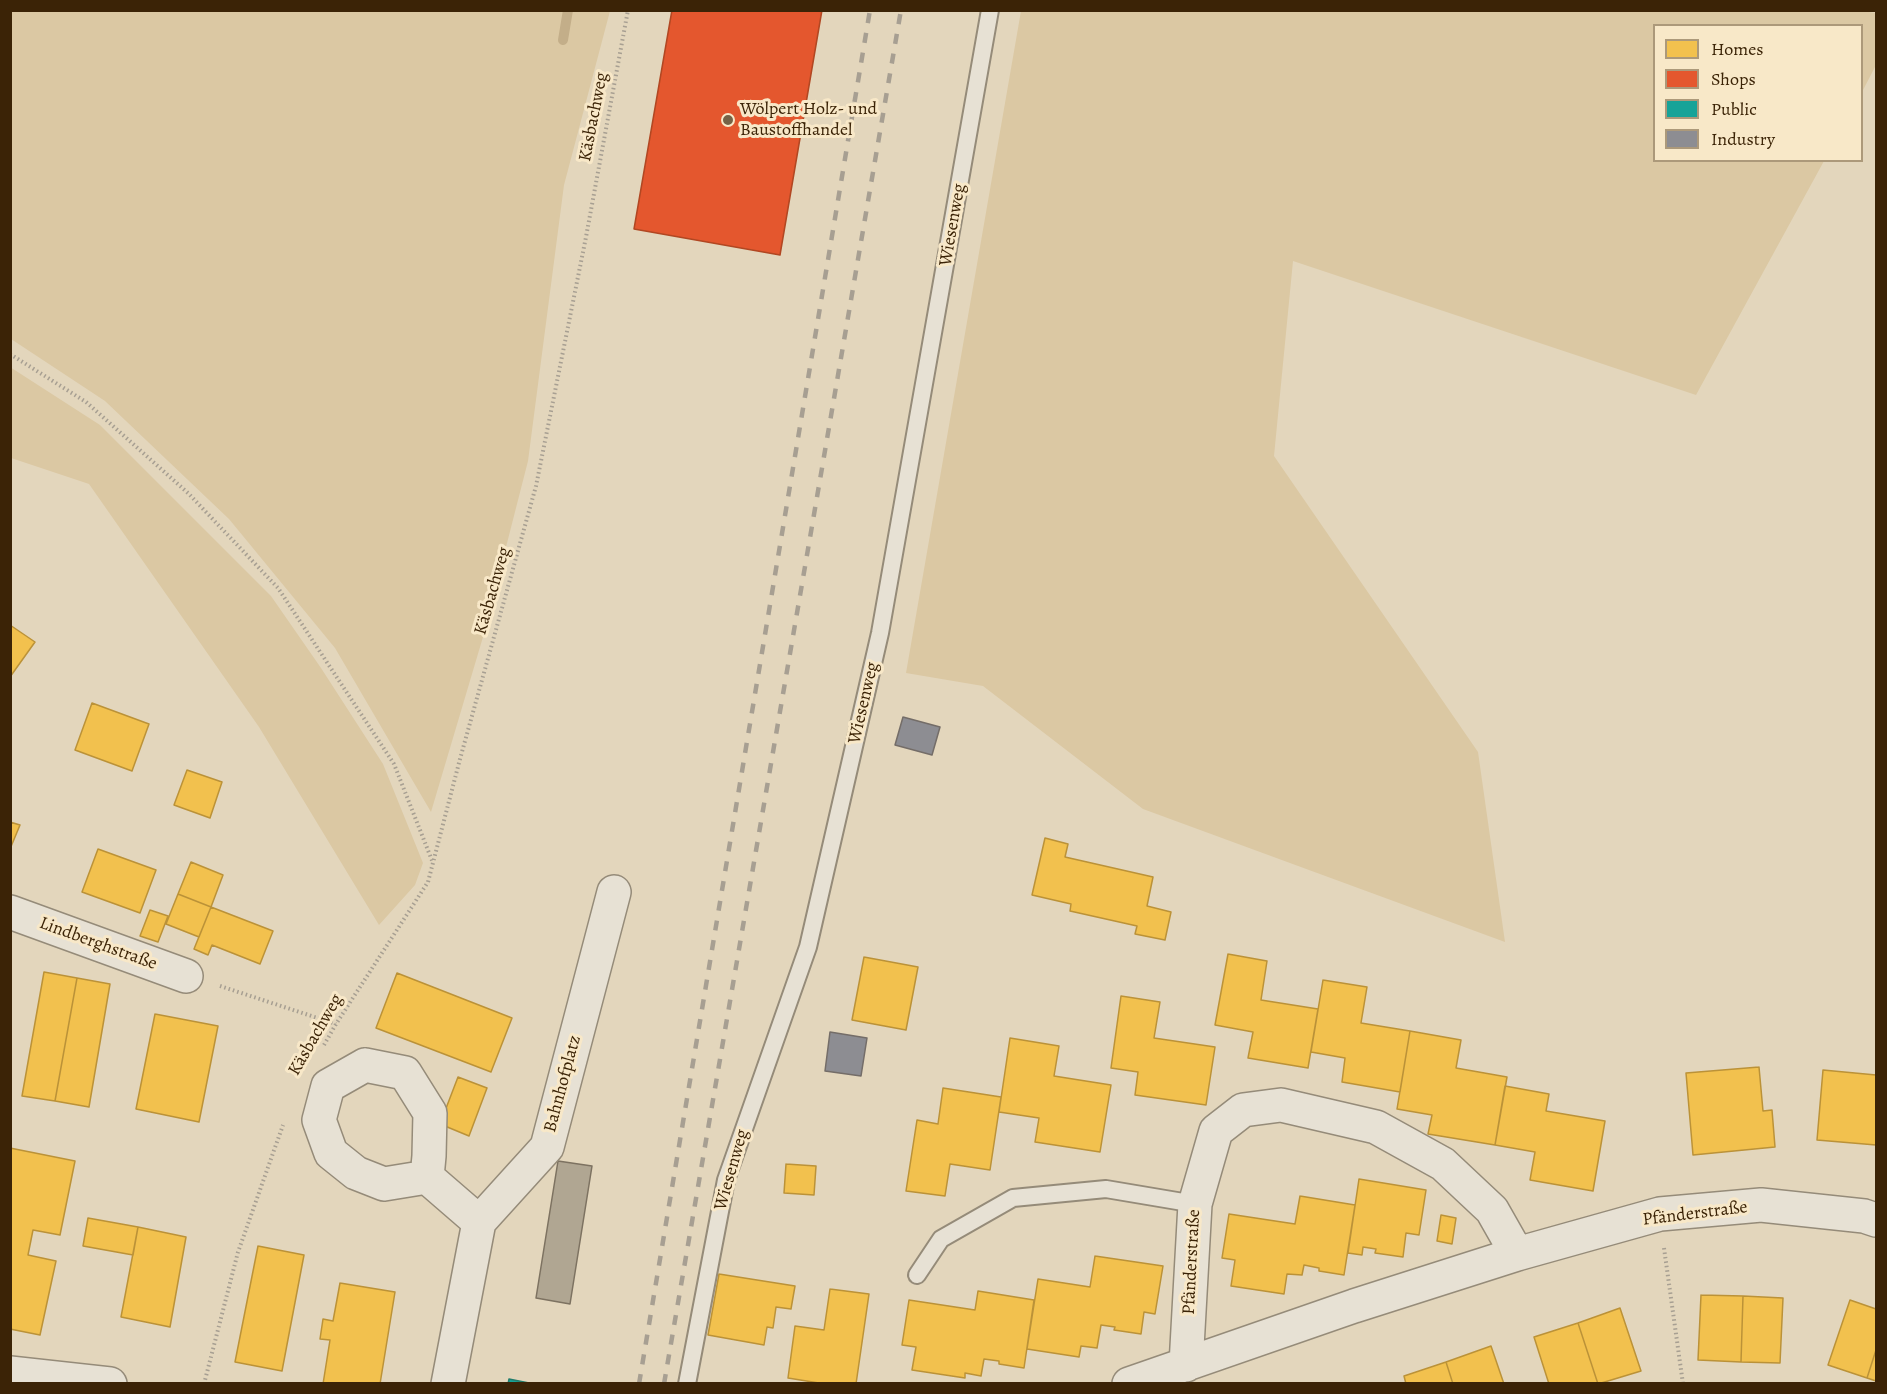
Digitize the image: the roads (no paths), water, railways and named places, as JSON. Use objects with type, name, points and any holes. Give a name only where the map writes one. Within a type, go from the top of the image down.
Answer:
[{"type":"street","name":"Bahnhofplatz","points":[[478,1222],[547,1147],[614,892]]},
{"type":"street","name":"Lindberghstraße","points":[[10,912],[186,976]]},
{"type":"street","points":[[365,1065],[405,1073],[430,1113],[427,1177],[384,1184],[356,1173],[331,1153],[304,1115],[328,1086],[365,1065]]},
{"type":"street","name":"Pfänderstraße","points":[[1186,1365],[1195,1204],[1216,1131],[1243,1110],[1281,1105],[1376,1127],[1443,1164],[1492,1209],[1517,1254]]},
{"type":"street","points":[[427,1177],[478,1222],[448,1383]]},
{"type":"street","name":"Pfänderstraße","points":[[1129,1383],[1353,1306],[1517,1254],[1660,1214],[1761,1205],[1864,1216],[1876,1220]]},
{"type":"street","points":[[10,1373],[110,1383]]},
{"type":"lane","name":"Wiesenweg","points":[[687,1383],[726,1180],[808,947],[880,633],[990,10]]},
{"type":"lane","points":[[917,1275],[941,1239],[1012,1197],[1106,1189],[1195,1204]]},
{"type":"waterway","points":[[563,40],[568,10]]},
{"type":"railway","points":[[639,1384],[870,10]]},
{"type":"railway","points":[[664,1384],[901,10]]},
{"type":"place","name":"Wölpert Holz- und Baustoffhandel","points":[[728,120]]}]
